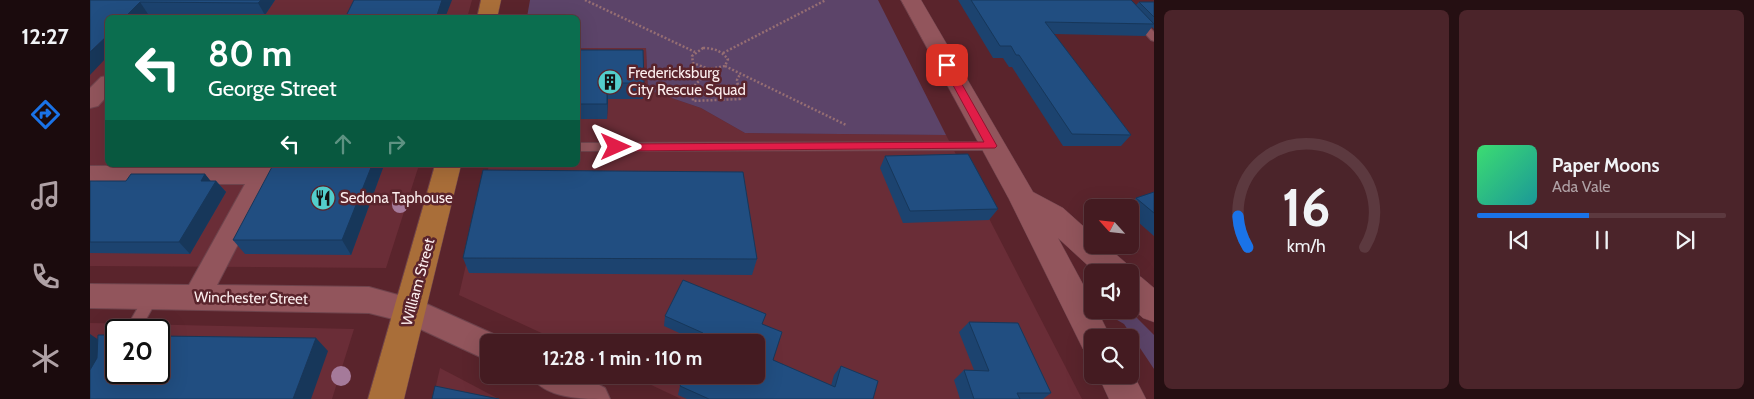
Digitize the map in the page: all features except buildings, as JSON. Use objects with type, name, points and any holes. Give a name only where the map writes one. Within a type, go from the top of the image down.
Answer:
[{"type":"main road","points":[[488,15],[492,0]]},
{"type":"main road","name":"William Street","points":[[386,399],[447,167]]},
{"type":"street","points":[[911,0],[1023,198],[1090,329]]},
{"type":"street","points":[[90,101],[105,85]]},
{"type":"street","points":[[90,175],[119,170],[264,170],[197,297]]},
{"type":"street","points":[[1023,198],[1053,216],[1106,264]]},
{"type":"street","points":[[1139,294],[1154,308]]},
{"type":"street","name":"Winchester Street","points":[[90,296],[362,299],[410,310],[480,342]]},
{"type":"street","points":[[565,384],[594,399]]},
{"type":"street","points":[[1120,384],[1128,399]]},
{"type":"lane","points":[[1119,0],[1154,38]]},
{"type":"lane","points":[[580,147],[992,146]]},
{"type":"lane","points":[[138,319],[152,296]]},
{"type":"path","points":[[585,0],[695,52]]},
{"type":"path","points":[[723,53],[826,0]]},
{"type":"path","points":[[702,48],[714,48],[723,53],[728,59],[725,66],[715,70],[702,69],[693,63],[692,56],[695,52],[702,48]]},
{"type":"path","points":[[725,66],[890,146]]},
{"type":"path","points":[[710,70],[692,88],[693,100],[740,99],[737,80],[740,74]]},
{"type":"shaded area","points":[[98,0],[472,0],[468,15],[105,15],[105,167],[418,167],[386,268],[90,266],[90,8]]},
{"type":"shaded area","points":[[530,0],[878,0],[946,135],[745,133],[701,108],[648,90],[646,48],[580,48],[580,15],[527,15]]},
{"type":"shaded area","points":[[580,48],[646,48],[648,90],[701,108],[745,133],[946,135],[1082,399],[681,399],[649,384],[765,384],[765,334],[544,334],[459,295],[489,167],[580,167]]},
{"type":"shaded area","points":[[1115,319],[1138,319],[1154,335],[1154,369],[1139,346],[1139,329],[1127,329],[1124,324]]},
{"type":"shaded area","points":[[90,323],[105,323],[105,384],[170,384],[170,325],[354,329],[332,399],[90,399]]},
{"type":"shaded area","points":[[440,368],[499,399],[433,399]]},
{"type":"place","name":"Fredericksburg City Rescue Squad","points":[[610,82]]},
{"type":"place","name":"Sedona Taphouse","points":[[323,198]]},
{"type":"route","points":[[616,147],[992,146],[947,65]]}]
